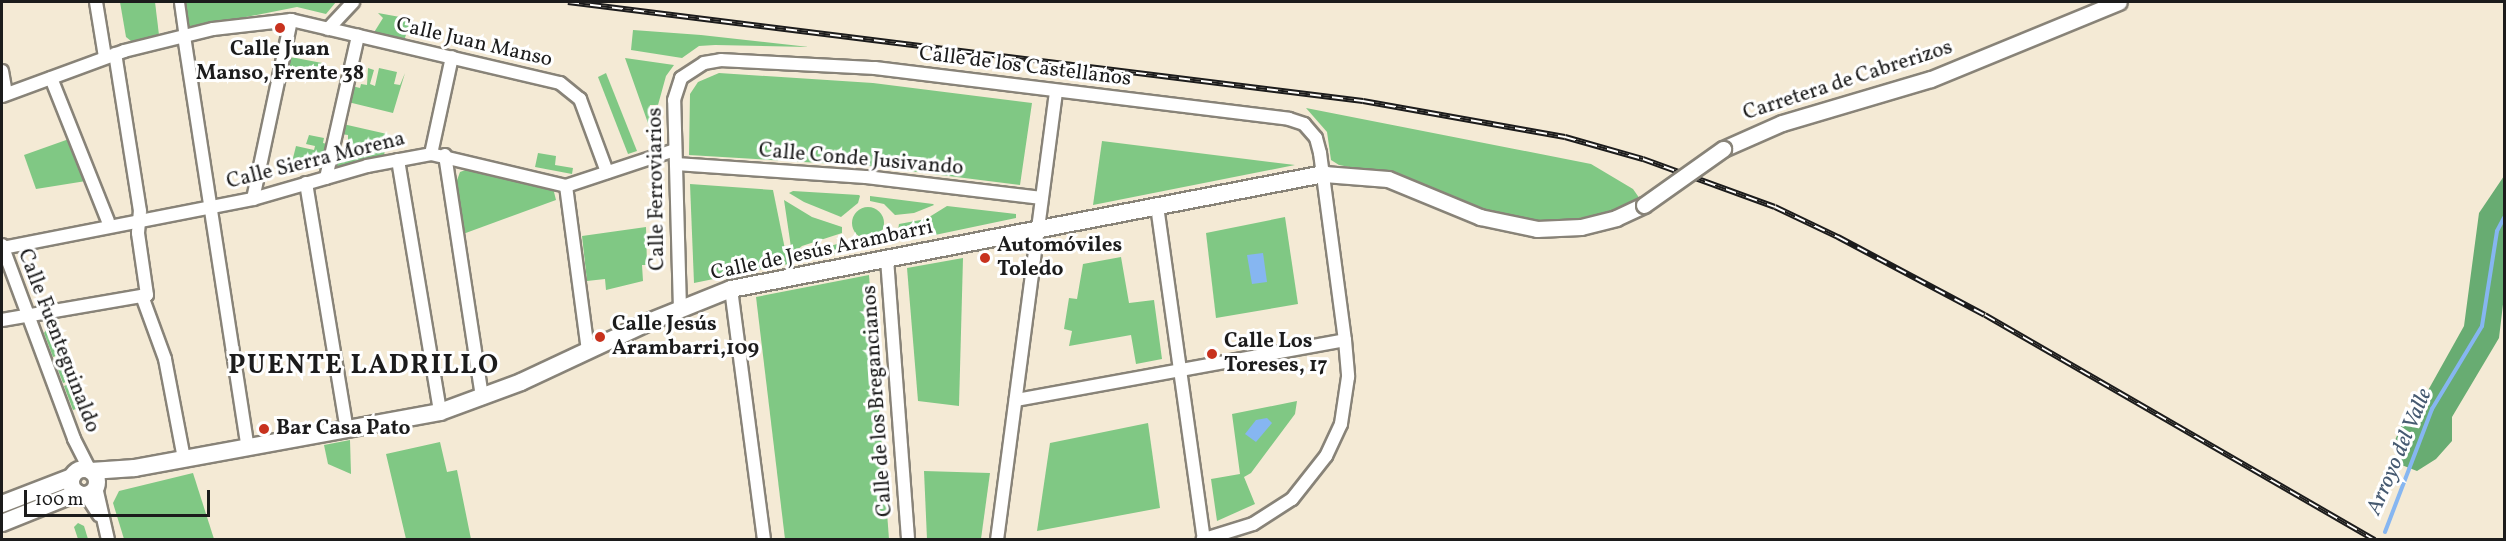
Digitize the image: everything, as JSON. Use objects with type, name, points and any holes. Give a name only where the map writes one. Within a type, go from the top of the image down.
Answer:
[{"type":"main road","name":"Calle de Jesús Arambarri","points":[[2,504],[135,468],[348,431],[440,412],[482,398],[680,309],[732,289],[1324,174]]},
{"type":"main road","name":"Calle de Jesús Arambarri","points":[[2,523],[86,481]]},
{"type":"street","points":[[96,2],[110,56],[139,222],[144,296],[165,359],[184,459]]},
{"type":"street","points":[[179,2],[249,448]]},
{"type":"street","points":[[328,29],[353,2]]},
{"type":"street","name":"Carretera de Cabrerizos","points":[[1324,174],[1389,179],[1480,217],[1537,229],[1581,227],[1616,218],[1644,205],[1723,149],[1782,123],[1931,79],[2120,2]]},
{"type":"street","points":[[254,199],[291,20]]},
{"type":"street","name":"Calle Juan Manso","points":[[4,95],[110,56],[183,36],[291,20],[544,77],[571,89],[580,99],[607,172]]},
{"type":"street","points":[[326,178],[358,36]]},
{"type":"street","points":[[431,154],[452,57]]},
{"type":"street","name":"Calle de los Castellanos","points":[[687,72],[721,60],[875,68],[1289,119],[1304,124],[1313,133],[1324,174],[1345,340],[1346,400],[1341,424],[1326,456],[1292,499],[1253,524],[1203,539]]},
{"type":"street","points":[[2,71],[4,95]]},
{"type":"street","name":"Calle Ferroviarios","points":[[680,309],[674,100],[687,72]]},
{"type":"street","points":[[51,78],[108,221]]},
{"type":"street","points":[[997,540],[1056,91]]},
{"type":"street","points":[[588,351],[566,186],[675,150]]},
{"type":"street","name":"Calle Sierra Morena","points":[[2,247],[254,199],[306,183],[431,154],[445,155],[566,186]]},
{"type":"street","points":[[445,155],[482,398]]},
{"type":"street","points":[[398,160],[440,412]]},
{"type":"street","points":[[451,184],[455,172],[466,160]]},
{"type":"street","name":"Calle Conde Jusivando","points":[[676,164],[866,177],[1042,198]]},
{"type":"street","points":[[306,183],[348,431]]},
{"type":"street","points":[[1157,206],[1203,539]]},
{"type":"street","name":"Calle Fuenteguinaldo","points":[[2,247],[79,450],[86,481]]},
{"type":"street","name":"Calle de los Bregancianos","points":[[887,259],[908,540]]},
{"type":"street","points":[[732,289],[764,540]]},
{"type":"street","points":[[2,320],[144,296]]},
{"type":"street","points":[[1016,400],[1345,340]]},
{"type":"street","points":[[86,481],[108,540]]},
{"type":"green space","points":[[120,2],[155,2],[159,35],[131,41],[126,37]]},
{"type":"green space","points":[[181,2],[336,2],[326,14],[297,7],[185,29]]},
{"type":"green space","points":[[378,13],[411,19],[404,41],[373,34],[383,18]]},
{"type":"green space","points":[[633,30],[809,47],[699,46],[682,58],[631,50]]},
{"type":"green space","points":[[288,57],[322,63],[318,72],[301,69],[286,66]]},
{"type":"green space","points":[[625,58],[674,65],[666,76],[658,105],[650,105],[650,122],[658,124],[659,140],[655,143]]},
{"type":"green space","points":[[368,68],[374,70],[370,84],[375,86],[379,68],[397,72],[394,84],[400,85],[405,73],[393,113],[348,102],[352,86],[360,88],[361,84],[367,85]]},
{"type":"green space","points":[[606,73],[637,151],[628,154],[598,77]]},
{"type":"green space","points":[[719,73],[873,83],[1032,103],[1020,185],[869,166],[689,155],[690,94],[698,82]]},
{"type":"green space","points":[[1306,108],[1591,164],[1633,189],[1640,199],[1606,213],[1564,221],[1537,222],[1489,212],[1412,179],[1339,165],[1331,160],[1327,132]]},
{"type":"green space","points":[[343,124],[387,134],[384,156],[334,168],[336,155],[349,158],[352,144],[348,143],[348,135],[341,134]]},
{"type":"green space","points":[[309,135],[324,138],[323,143],[327,144],[321,169],[292,162],[296,146],[314,150],[315,146],[306,144]]},
{"type":"green space","points":[[69,139],[86,181],[36,189],[24,155]]},
{"type":"green space","points":[[1102,141],[1295,165],[1093,205]]},
{"type":"green space","points":[[538,153],[556,156],[555,165],[573,168],[572,174],[535,167]]},
{"type":"green space","points":[[471,168],[553,188],[556,200],[463,234],[456,183],[460,172]]},
{"type":"green space","points":[[2504,176],[2504,296],[2499,338],[2452,417],[2452,441],[2436,459],[2417,471],[2399,464],[2393,445],[2405,417],[2426,394],[2464,326],[2479,213]]},
{"type":"green space","points":[[690,184],[773,190],[788,264],[694,283]]},
{"type":"green space","points":[[793,191],[860,196],[858,203],[841,217],[804,202],[789,193]]},
{"type":"green space","points":[[870,196],[934,205],[914,213],[895,215],[884,204],[870,201]]},
{"type":"green space","points":[[784,200],[812,217],[842,227],[842,233],[802,246],[792,254]]},
{"type":"green space","points":[[947,206],[1016,214],[1016,218],[911,240],[898,230],[899,224],[926,219]]},
{"type":"green space","points":[[868,207],[879,212],[884,223],[879,234],[868,239],[857,234],[852,223],[857,212]]},
{"type":"green space","points":[[1285,217],[1298,304],[1216,318],[1206,233]]},
{"type":"green space","points":[[646,227],[647,265],[642,265],[643,281],[606,290],[605,279],[587,281],[582,236]]},
{"type":"green space","points":[[891,236],[896,243],[801,260],[807,253],[837,244],[874,244]]},
{"type":"green space","points":[[1121,257],[1129,303],[1154,300],[1162,359],[1136,364],[1131,335],[1069,346],[1072,331],[1064,329],[1069,298],[1077,299],[1083,264]]},
{"type":"green space","points":[[963,258],[959,406],[918,401],[907,268]]},
{"type":"green space","points":[[869,275],[889,539],[785,539],[756,297]]},
{"type":"green space","points":[[46,330],[59,355],[53,357],[44,333]]},
{"type":"green space","points":[[60,357],[69,381],[63,383],[54,360]]},
{"type":"green space","points":[[69,384],[79,408],[73,410],[64,386]]},
{"type":"green space","points":[[1297,401],[1295,414],[1251,473],[1244,477],[1255,504],[1217,521],[1211,479],[1240,474],[1232,414]]},
{"type":"green space","points":[[1148,423],[1160,508],[1037,531],[1050,443]]},
{"type":"green space","points":[[350,440],[351,474],[328,464],[324,445]]},
{"type":"green space","points":[[440,442],[447,472],[457,470],[471,539],[406,539],[386,454]]},
{"type":"green space","points":[[924,471],[990,473],[981,539],[927,539]]},
{"type":"green space","points":[[193,473],[214,539],[124,539],[113,503],[119,491]]},
{"type":"green space","points":[[78,523],[84,526],[88,539],[78,539],[74,527]]},
{"type":"water","points":[[1263,253],[1267,282],[1252,284],[1247,255]]},
{"type":"water","points":[[1267,418],[1272,423],[1256,442],[1245,434],[1256,420]]},
{"type":"waterway","name":"Arroyo del Valle","points":[[2385,532],[2432,409],[2482,326],[2497,231],[2504,218]]},
{"type":"railway","points":[[568,2],[1363,101],[1565,137],[1643,159],[1775,207],[1838,237],[1985,315],[2375,540]]},
{"type":"place","name":"Calle Juan Manso, Frente 38","points":[[280,28]]},
{"type":"place","name":"Automóviles Toledo","points":[[985,258]]},
{"type":"place","name":"Calle Jesús Arambarri,109","points":[[600,337]]},
{"type":"place","name":"Calle Los Toreses, 17","points":[[1212,354]]},
{"type":"place","name":"Bar Casa Pato","points":[[264,429]]},
{"type":"district","name":"PUENTE LADRILLO","points":[[364,367]]}]
